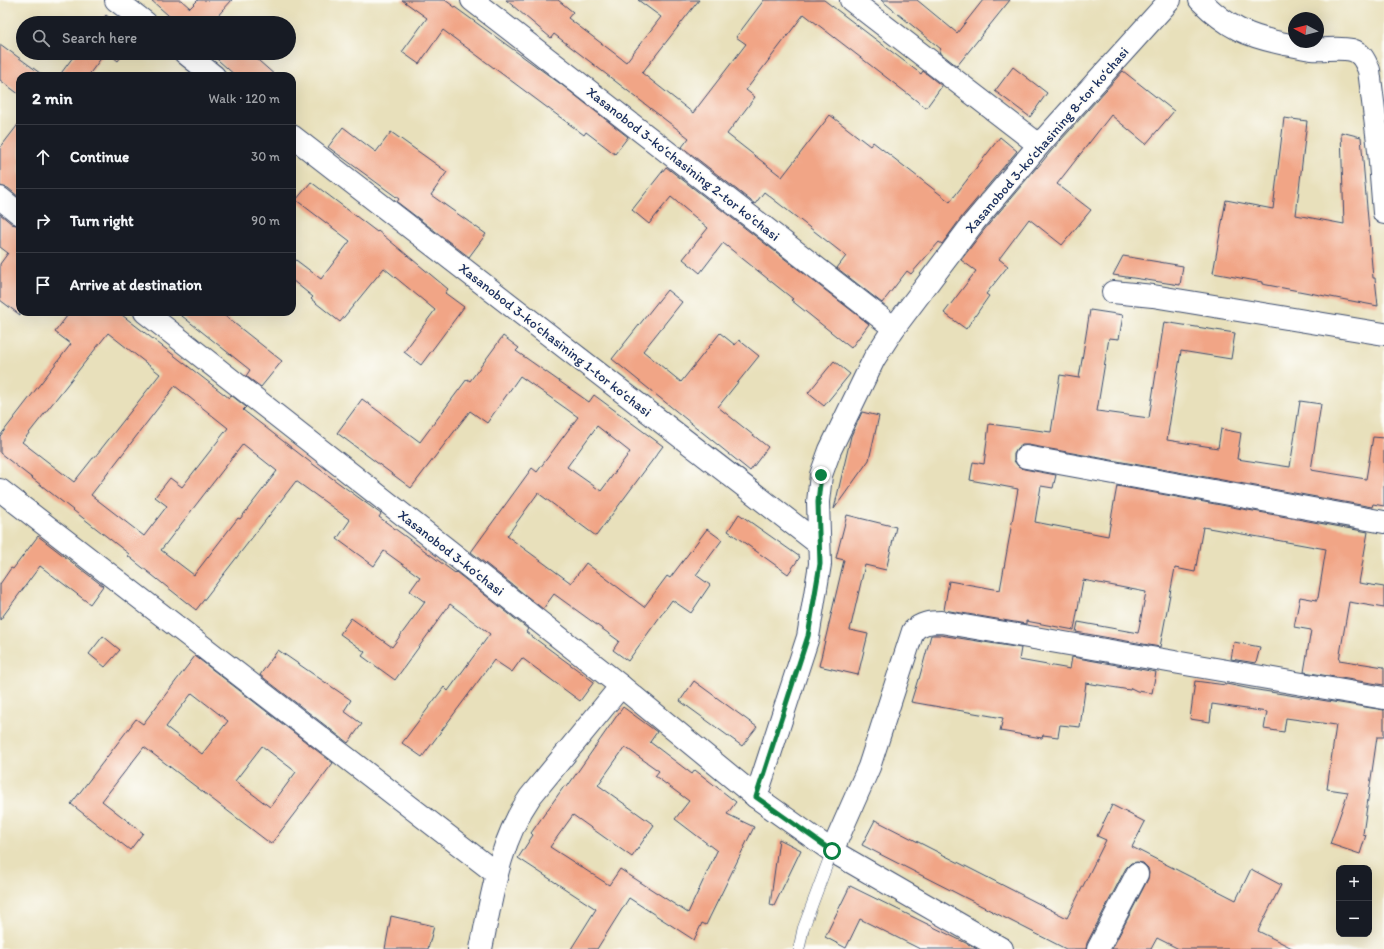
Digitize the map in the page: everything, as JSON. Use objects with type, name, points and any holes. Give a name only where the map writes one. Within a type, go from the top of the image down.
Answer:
[{"type":"street","points":[[116,0],[137,16]]},
{"type":"street","name":"Xasanobod 3-koʻchasining 2-tor koʻchasi","points":[[472,0],[894,328]]},
{"type":"street","points":[[851,0],[1039,145]]},
{"type":"street","name":"Xasanobod 3-koʻchasining 8-tor koʻchasi","points":[[756,797],[808,636],[820,564],[818,502],[821,475],[830,450],[874,359],[894,328],[974,222],[1039,145],[1170,0]]},
{"type":"street","points":[[1200,0],[1220,18],[1237,30],[1261,39],[1311,49],[1338,48],[1351,50],[1359,54],[1365,60],[1369,70],[1381,150],[1384,213]]},
{"type":"street","points":[[194,60],[209,72]]},
{"type":"street","name":"Xasanobod 3-koʻchasining 1-tor koʻchasi","points":[[296,139],[819,544]]},
{"type":"street","points":[[0,198],[16,211]]},
{"type":"street","points":[[1114,292],[1153,296],[1384,334]]},
{"type":"street","name":"Xasanobod 3-koʻchasi","points":[[150,316],[621,686],[756,797],[832,851],[1002,949]]},
{"type":"street","points":[[1026,457],[1384,522]]},
{"type":"street","points":[[0,490],[497,874]]},
{"type":"street","points":[[832,851],[869,767],[913,631],[921,624],[931,622],[949,623],[1384,698]]},
{"type":"street","points":[[481,949],[497,874],[506,844],[520,812],[530,797],[621,686]]},
{"type":"street","points":[[1098,949],[1137,874]]},
{"type":"lane","points":[[799,949],[803,929],[832,851]]},
{"type":"building","points":[[151,0],[181,0],[190,8],[198,0],[232,0],[218,16],[169,16]]},
{"type":"building","points":[[402,0],[445,0],[562,85],[628,137],[615,154],[586,132],[584,135],[443,30],[419,64],[402,52],[427,18]]},
{"type":"building","points":[[506,0],[558,0],[573,12],[568,18],[626,62],[661,17],[638,0],[699,0],[642,73],[693,113],[746,44],[736,37],[764,0],[824,0],[921,74],[923,71],[942,86],[926,108],[804,14],[746,90],[755,97],[727,134],[782,177],[830,115],[870,146],[873,142],[950,202],[1000,137],[1017,151],[964,214],[942,244],[939,242],[911,274],[907,271],[882,303],[837,268],[846,256],[764,192],[755,204],[682,147],[689,138],[554,34],[551,38]]},
{"type":"building","points":[[881,0],[917,0],[957,33],[983,0],[1010,0],[957,66],[939,52],[941,49]]},
{"type":"building","points":[[0,44],[16,56],[16,60],[22,60],[38,72],[16,72],[16,92],[0,80]]},
{"type":"building","points":[[71,60],[100,60],[91,72],[62,72]]},
{"type":"building","points":[[218,60],[258,60],[271,72],[231,72]]},
{"type":"building","points":[[1013,67],[1047,93],[1030,117],[995,91]]},
{"type":"building","points":[[1123,71],[1174,111],[1146,144],[1111,115],[1057,184],[1091,210],[1062,245],[1029,219],[999,259],[1008,266],[986,294],[989,296],[966,329],[944,313],[976,271],[961,260],[1037,167]]},
{"type":"building","points":[[1284,118],[1307,121],[1296,215],[1344,224],[1341,132],[1361,137],[1373,278],[1375,278],[1378,306],[1213,273],[1226,200],[1273,209]]},
{"type":"building","points":[[16,127],[16,195],[8,188],[0,186],[0,148]]},
{"type":"building","points":[[343,127],[376,152],[391,132],[447,172],[431,195],[486,234],[469,257],[397,202],[399,199],[328,147]]},
{"type":"building","points":[[666,167],[869,324],[851,348],[723,243],[700,273],[683,259],[708,228],[671,197],[649,224],[632,210]]},
{"type":"building","points":[[311,182],[377,232],[378,231],[448,289],[445,293],[464,307],[421,365],[404,352],[435,310],[384,268],[340,322],[311,299],[313,297],[296,283],[296,260],[321,279],[350,241],[296,200]]},
{"type":"building","points":[[0,214],[12,224],[16,225],[16,312],[0,300],[0,264],[8,253],[0,247]]},
{"type":"building","points":[[1123,256],[1183,266],[1180,285],[1113,275]]},
{"type":"building","points":[[667,290],[682,302],[643,351],[681,382],[720,333],[735,345],[739,340],[759,356],[718,407],[768,447],[750,471],[612,359]]},
{"type":"building","points":[[1090,310],[1123,315],[1119,339],[1109,338],[1097,411],[1149,418],[1164,322],[1235,333],[1231,359],[1181,351],[1167,440],[1218,448],[1221,429],[1241,433],[1237,459],[1290,467],[1300,401],[1321,404],[1311,470],[1366,479],[1373,437],[1384,438],[1384,506],[1373,504],[1372,507],[1022,445],[1014,454],[1014,461],[1018,466],[1024,469],[1056,475],[1053,488],[1041,486],[1035,522],[1108,536],[1117,486],[1368,532],[1359,583],[1384,587],[1384,608],[1349,602],[1339,660],[1384,667],[1384,685],[1304,672],[1311,630],[1294,627],[1300,597],[1317,600],[1318,598],[1326,549],[1203,527],[1195,572],[1175,568],[1160,647],[1076,632],[1078,622],[1138,633],[1146,592],[1083,580],[1074,630],[1026,621],[1026,624],[944,610],[949,581],[1000,590],[1018,489],[970,480],[973,462],[984,464],[989,424],[1051,432],[1060,375],[1079,378]]},
{"type":"building","points":[[67,316],[123,316],[229,398],[231,395],[246,407],[243,410],[310,462],[381,514],[379,517],[455,573],[456,572],[528,629],[526,632],[594,682],[580,701],[522,658],[512,672],[494,660],[422,757],[402,743],[444,687],[448,691],[490,634],[450,604],[395,680],[362,656],[365,652],[340,634],[351,618],[392,647],[425,602],[410,591],[420,577],[384,551],[374,566],[337,539],[350,520],[296,481],[196,610],[128,556],[129,554],[0,453],[0,436],[71,344],[55,332]],"holes":[[[108,333],[160,374],[74,482],[22,442]],[[175,386],[228,428],[182,487],[170,478],[155,497],[167,506],[144,536],[91,495]],[[243,444],[277,471],[194,575],[161,550]]]},
{"type":"building","points":[[182,316],[225,316],[282,361],[261,387],[246,376],[250,370]]},
{"type":"building","points":[[503,336],[519,348],[516,351],[589,402],[594,395],[663,446],[596,536],[538,493],[507,536],[571,583],[586,563],[644,607],[667,576],[670,578],[707,529],[722,540],[696,575],[710,585],[691,613],[672,600],[628,661],[613,650],[619,641],[554,594],[543,609],[471,552],[532,468],[537,472],[578,417],[520,376],[487,423],[470,411],[411,488],[337,433],[362,399],[420,442],[467,379],[470,381]],"holes":[[[597,426],[630,452],[601,491],[567,467]]]},
{"type":"building","points":[[834,361],[850,374],[824,406],[808,393]]},
{"type":"building","points":[[862,412],[879,416],[869,460],[834,509],[851,436]]},
{"type":"building","points":[[739,514],[800,557],[788,574],[728,531]]},
{"type":"building","points":[[847,515],[896,527],[886,570],[865,565],[850,630],[868,634],[858,675],[819,666],[844,560],[836,558]]},
{"type":"building","points":[[38,536],[103,586],[90,604],[40,566],[0,620],[0,584],[11,568],[13,569]]},
{"type":"building","points":[[931,635],[940,635],[1021,648],[1019,660],[1070,669],[1072,657],[1156,672],[1152,693],[1137,691],[1131,688],[1130,690],[1086,683],[1080,727],[1060,725],[1058,737],[1043,735],[1042,738],[1000,731],[1003,718],[911,702]]},
{"type":"building","points":[[103,636],[120,650],[105,667],[89,654]]},
{"type":"building","points":[[1234,642],[1260,647],[1256,663],[1231,659]]},
{"type":"building","points":[[278,650],[351,700],[344,711],[362,724],[348,743],[260,675]]},
{"type":"building","points":[[195,656],[333,763],[271,844],[144,747],[102,801],[143,833],[130,850],[71,804],[136,719],[143,724]],"holes":[[[192,693],[228,721],[202,754],[166,727]],[[262,746],[296,772],[270,807],[235,781]]]},
{"type":"building","points":[[694,681],[757,727],[742,746],[680,701]]},
{"type":"building","points":[[1195,681],[1226,684],[1384,710],[1384,737],[1377,737],[1363,834],[1366,835],[1360,854],[1330,844],[1348,792],[1327,789],[1336,725],[1286,718],[1284,732],[1264,729],[1267,712],[1212,704],[1210,722],[1190,719]]},
{"type":"building","points":[[623,707],[657,732],[650,742],[692,774],[695,770],[736,802],[727,814],[754,827],[706,925],[702,923],[694,940],[629,898],[597,949],[571,949],[596,909],[518,858],[533,835],[531,833],[565,785],[567,787]],"holes":[[[625,747],[659,771],[655,776],[689,801],[675,819],[717,851],[688,913],[620,869],[609,885],[550,847],[573,815],[632,857],[654,825],[598,785]]]},
{"type":"building","points":[[1112,805],[1145,822],[1132,847],[1236,900],[1251,869],[1281,885],[1258,931],[1294,949],[1179,949],[1157,938],[1151,949],[1112,949],[1148,879],[1148,868],[1143,863],[1137,862],[1131,863],[1126,868],[1087,943],[1086,949],[1066,949],[862,845],[875,820],[1067,918],[1106,840],[1097,836]]},
{"type":"building","points":[[779,839],[801,850],[774,906],[770,905]]},
{"type":"building","points":[[850,886],[977,949],[920,949],[860,919],[846,948],[825,937]]},
{"type":"building","points":[[391,916],[434,926],[428,949],[385,949]]},
{"type":"route","points":[[821,475],[818,502],[820,564],[808,636],[756,797],[832,851]]}]
